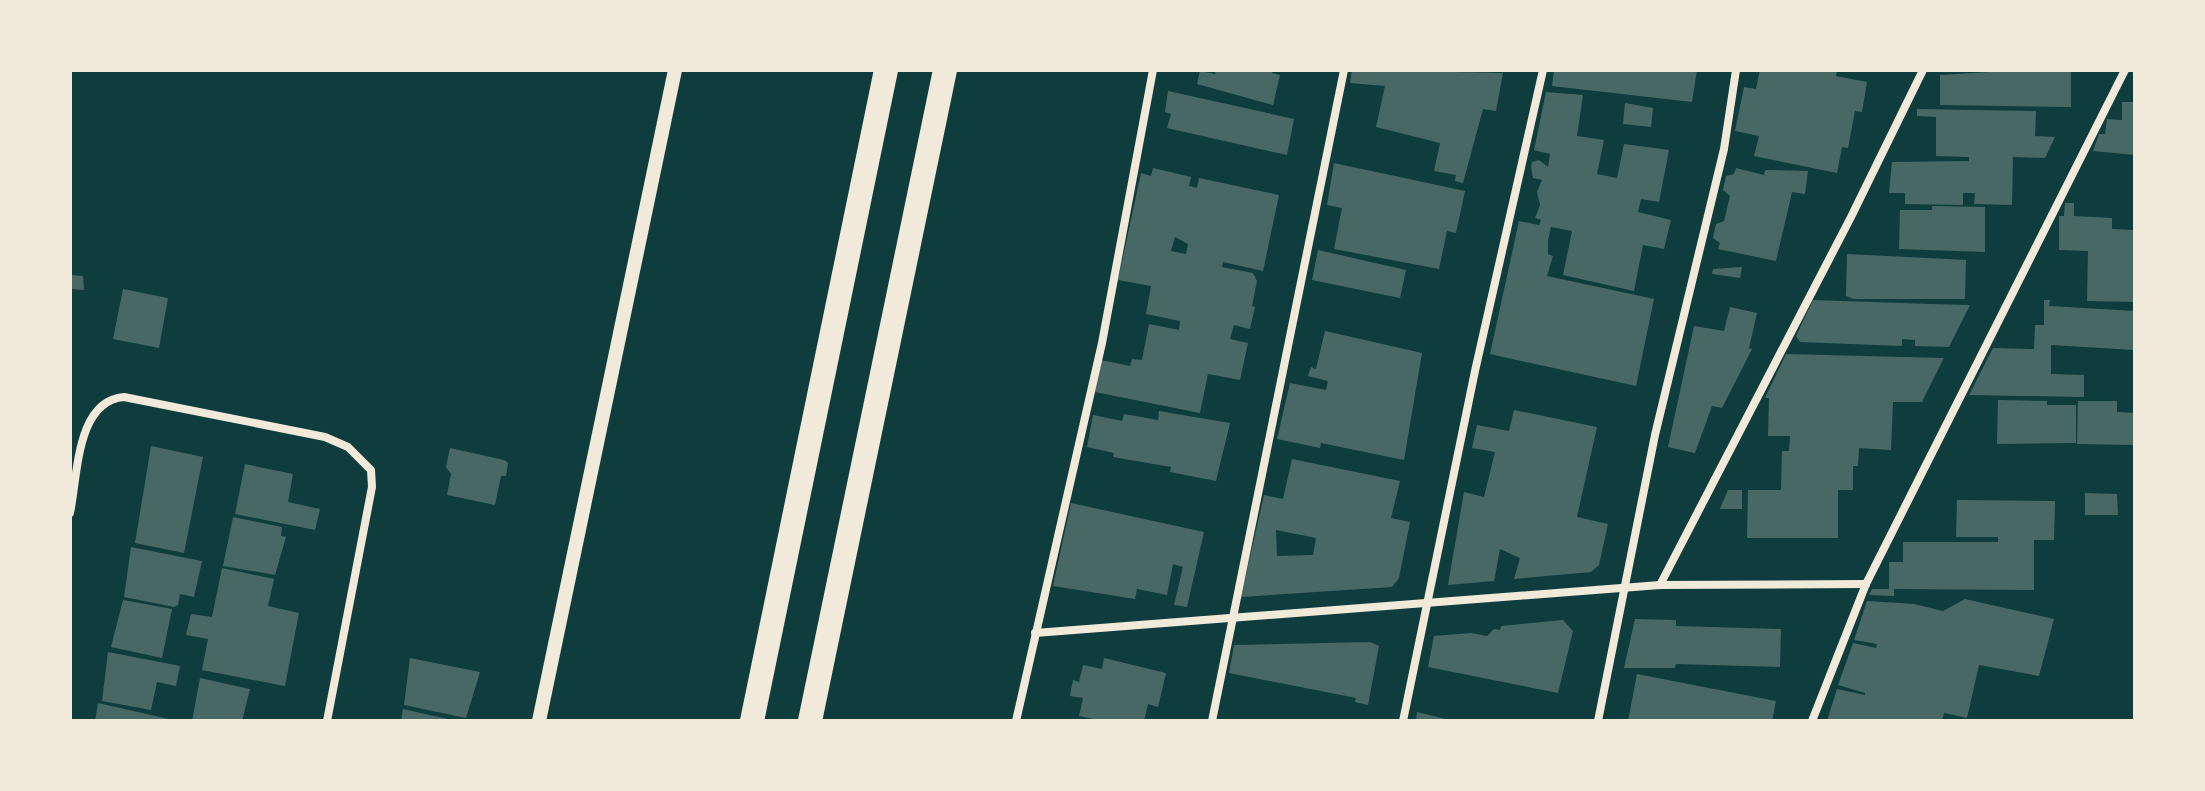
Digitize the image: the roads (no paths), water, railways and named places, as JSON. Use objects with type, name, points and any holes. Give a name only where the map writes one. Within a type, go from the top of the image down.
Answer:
[{"type":"highway","points":[[752,721],[886,70]]},
{"type":"highway","points":[[810,721],[945,70]]},
{"type":"street","points":[[539,721],[675,70]]},
{"type":"street","points":[[1016,721],[1102,343],[1153,70]]},
{"type":"street","points":[[1212,721],[1344,70]]},
{"type":"street","points":[[1403,721],[1475,371],[1543,70]]},
{"type":"street","points":[[1598,721],[1655,435],[1724,149],[1736,70]]},
{"type":"street","points":[[1660,585],[1851,217],[1923,70]]},
{"type":"street","points":[[1812,721],[1866,584],[2125,70]]},
{"type":"street","points":[[70,513],[88,422],[102,402],[124,397],[325,437],[348,447],[371,470],[372,487],[327,721]]},
{"type":"street","points":[[1035,633],[1660,585],[1866,584]]}]
